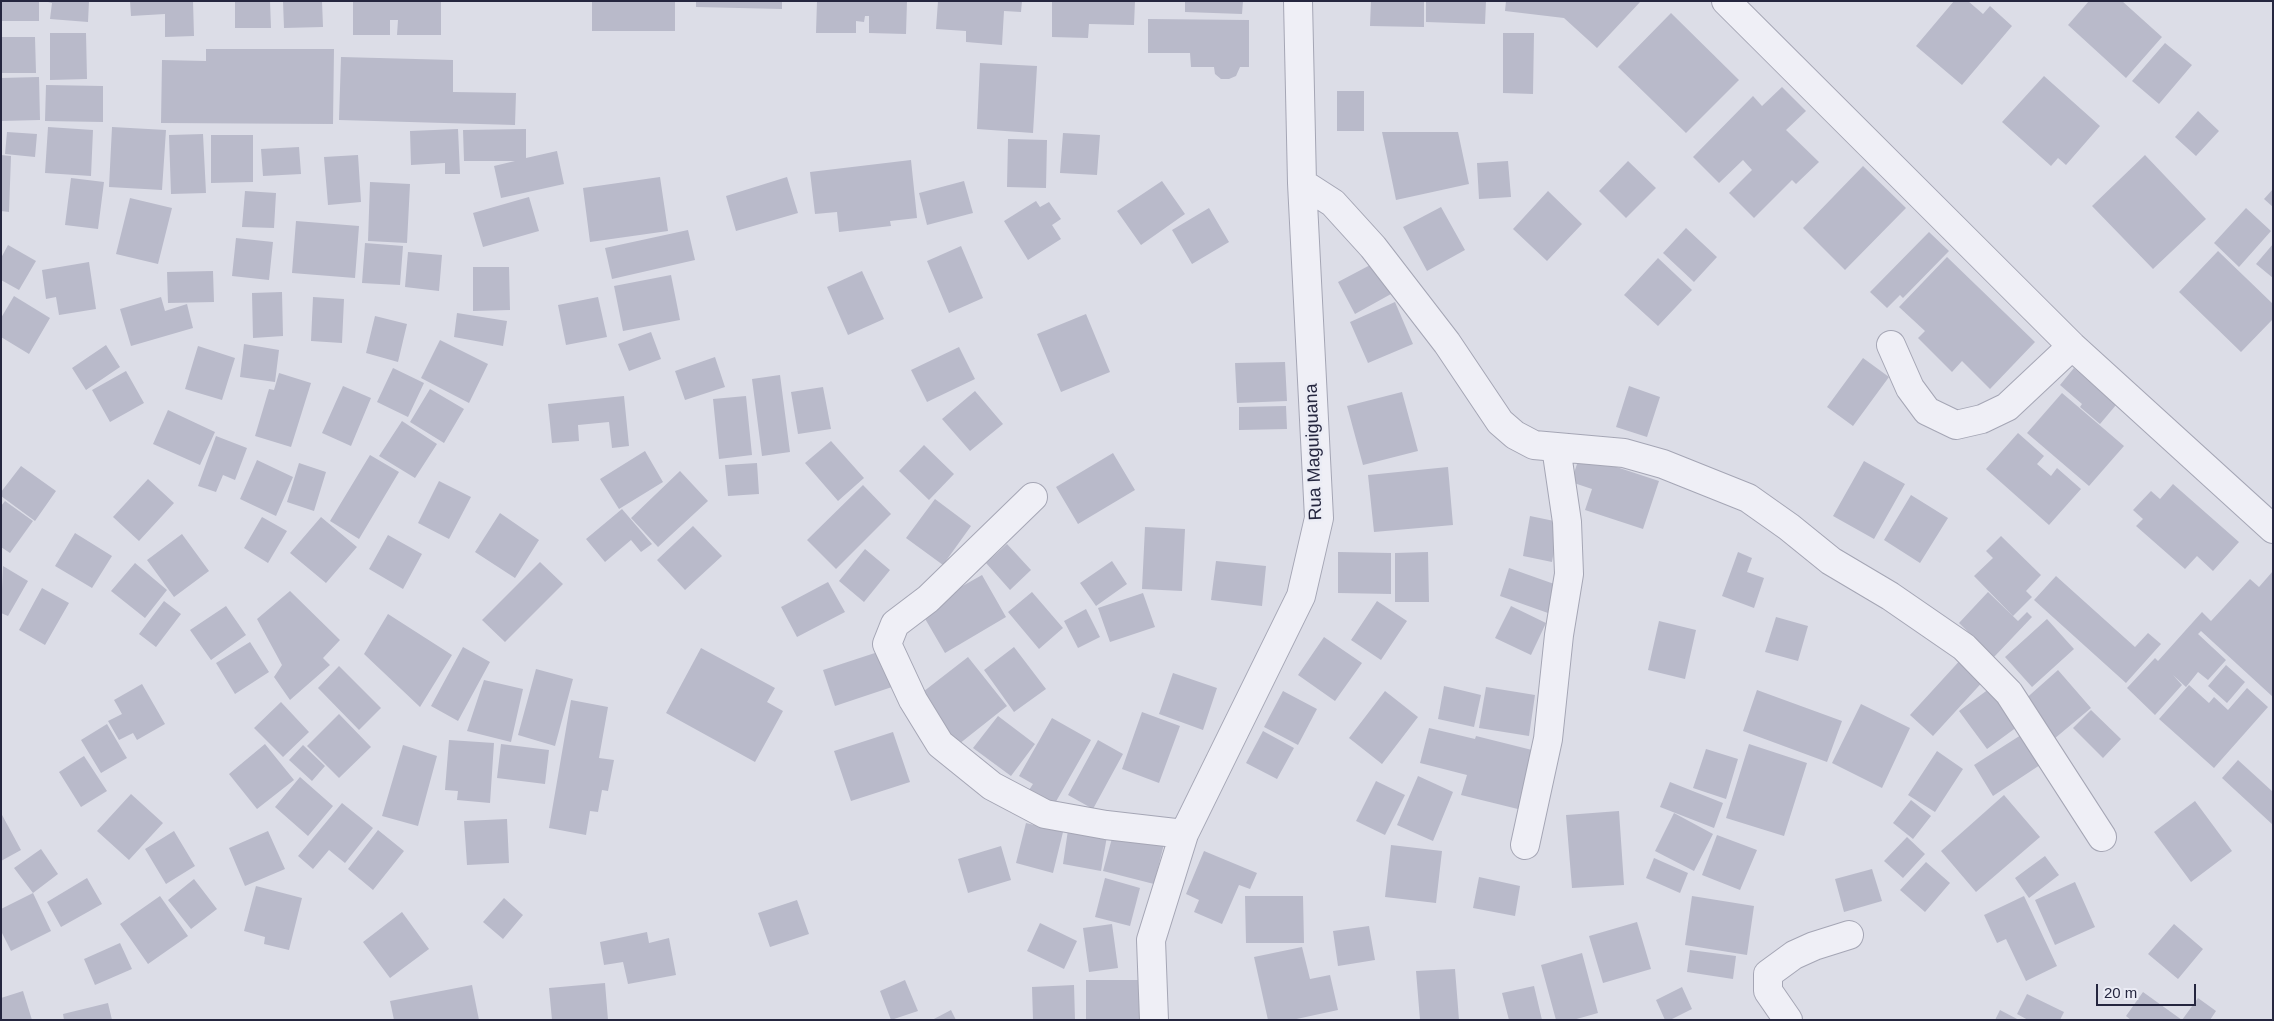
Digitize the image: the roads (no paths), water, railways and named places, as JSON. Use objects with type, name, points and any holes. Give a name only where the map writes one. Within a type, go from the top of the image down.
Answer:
[{"type":"street","name":"Rua Maguiguana","points":[[1154,1020],[1151,940],[1184,834],[1301,596],[1319,518],[1302,183],[1298,1]]},
{"type":"street","points":[[1726,1],[2072,346],[2273,529]]},
{"type":"street","points":[[1302,183],[1333,202],[1373,247],[1447,343],[1500,422],[1514,435],[1534,445],[1624,453],[1663,464],[1748,498],[1789,527],[1831,561],[1890,596],[1964,647],[2009,694],[2102,837]]},
{"type":"street","points":[[1891,345],[1910,388],[1927,411],[1956,425],[1982,419],[2007,408],[2072,346]]},
{"type":"street","points":[[1525,845],[1548,739],[1559,635],[1569,574],[1567,522],[1556,447]]},
{"type":"street","points":[[1033,497],[928,600],[896,624],[887,644],[913,700],[940,744],[992,786],[1045,814],[1106,825],[1184,834]]},
{"type":"street","points":[[1788,1020],[1768,991],[1768,974],[1794,955],[1814,946],[1849,935]]}]
